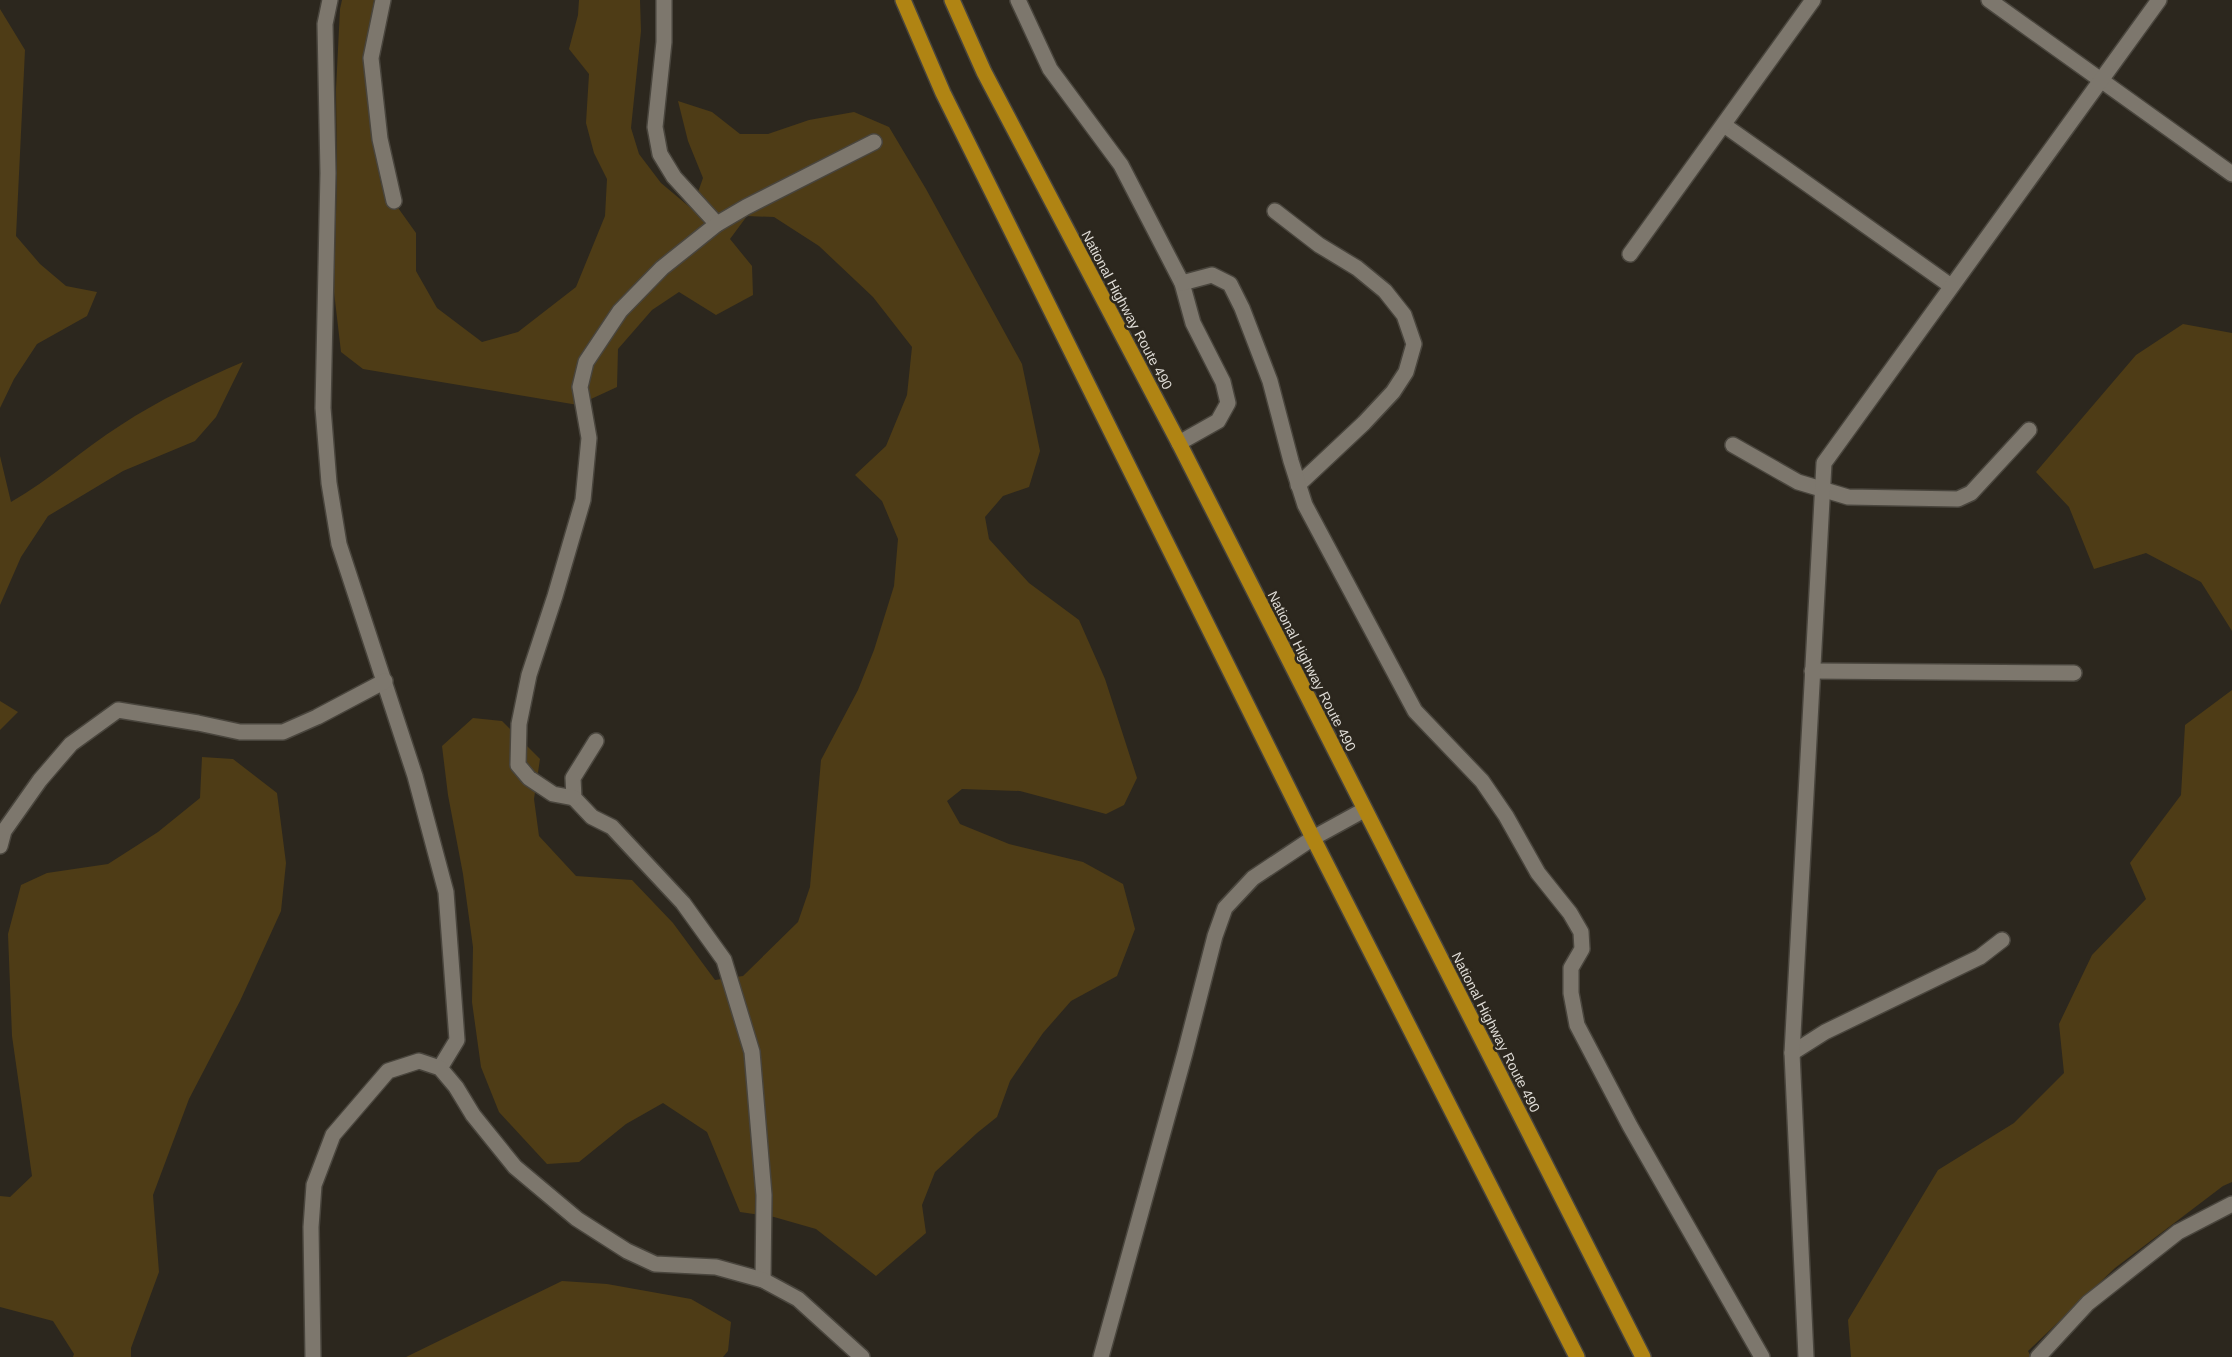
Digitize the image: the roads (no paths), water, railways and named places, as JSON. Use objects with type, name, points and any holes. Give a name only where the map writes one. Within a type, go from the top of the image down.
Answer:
[{"type":"highway","points":[[903,0],[943,93],[1313,838],[1578,1357]]},
{"type":"highway","name":"National Highway Route 490","points":[[952,0],[988,81],[1180,443],[1364,810],[1643,1357]]},
{"type":"street","points":[[330,0],[325,24],[328,173],[323,408],[329,484],[339,544],[415,776],[446,892],[457,1040],[440,1068]]},
{"type":"street","points":[[383,0],[371,58],[380,139],[394,201]]},
{"type":"street","points":[[664,0],[664,42],[655,127],[660,154],[674,177],[717,224]]},
{"type":"street","points":[[1018,0],[1050,69],[1121,165],[1182,283],[1193,323],[1223,382],[1228,403],[1218,421],[1180,443]]},
{"type":"street","points":[[1630,254],[1813,0]]},
{"type":"street","points":[[1989,0],[2232,174]]},
{"type":"street","points":[[1806,1357],[1792,1053],[1821,488],[1824,463],[2159,0]]},
{"type":"street","points":[[1724,125],[1951,286]]},
{"type":"street","points":[[763,1280],[764,1196],[752,1052],[724,960],[683,903],[612,827],[592,817],[574,798],[553,794],[529,778],[518,765],[519,724],[529,675],[555,596],[583,500],[589,438],[580,387],[586,362],[620,311],[662,268],[717,224],[746,207],[874,142]]},
{"type":"street","points":[[1275,211],[1319,245],[1357,268],[1385,291],[1404,315],[1414,344],[1406,372],[1394,392],[1298,485]]},
{"type":"street","points":[[1182,283],[1212,275],[1230,284],[1242,308],[1270,381],[1305,505],[1415,711],[1482,781],[1506,816],[1538,873],[1570,913],[1581,932],[1582,949],[1571,968],[1571,993],[1577,1025],[1630,1126],[1762,1357]]},
{"type":"street","points":[[1733,446],[1798,482],[1848,497],[1958,499],[1971,493],[2029,430]]},
{"type":"street","points":[[1812,671],[2074,673]]},
{"type":"street","points":[[0,846],[4,831],[40,780],[71,744],[118,710],[240,732],[283,732],[317,717],[385,681]]},
{"type":"street","points":[[574,798],[573,778],[596,741]]},
{"type":"street","points":[[1101,1357],[1185,1053],[1215,936],[1225,908],[1253,878],[1313,838],[1364,810]]},
{"type":"street","points":[[1792,1053],[1825,1032],[1980,957],[2002,940]]},
{"type":"street","points":[[313,1357],[311,1227],[314,1185],[333,1135],[388,1071],[419,1061],[440,1068],[456,1087],[473,1115],[516,1167],[577,1219],[627,1251],[655,1264],[716,1267],[763,1280],[798,1300],[862,1357]]},
{"type":"street","points":[[2038,1357],[2088,1303],[2178,1232],[2232,1204]]}]
